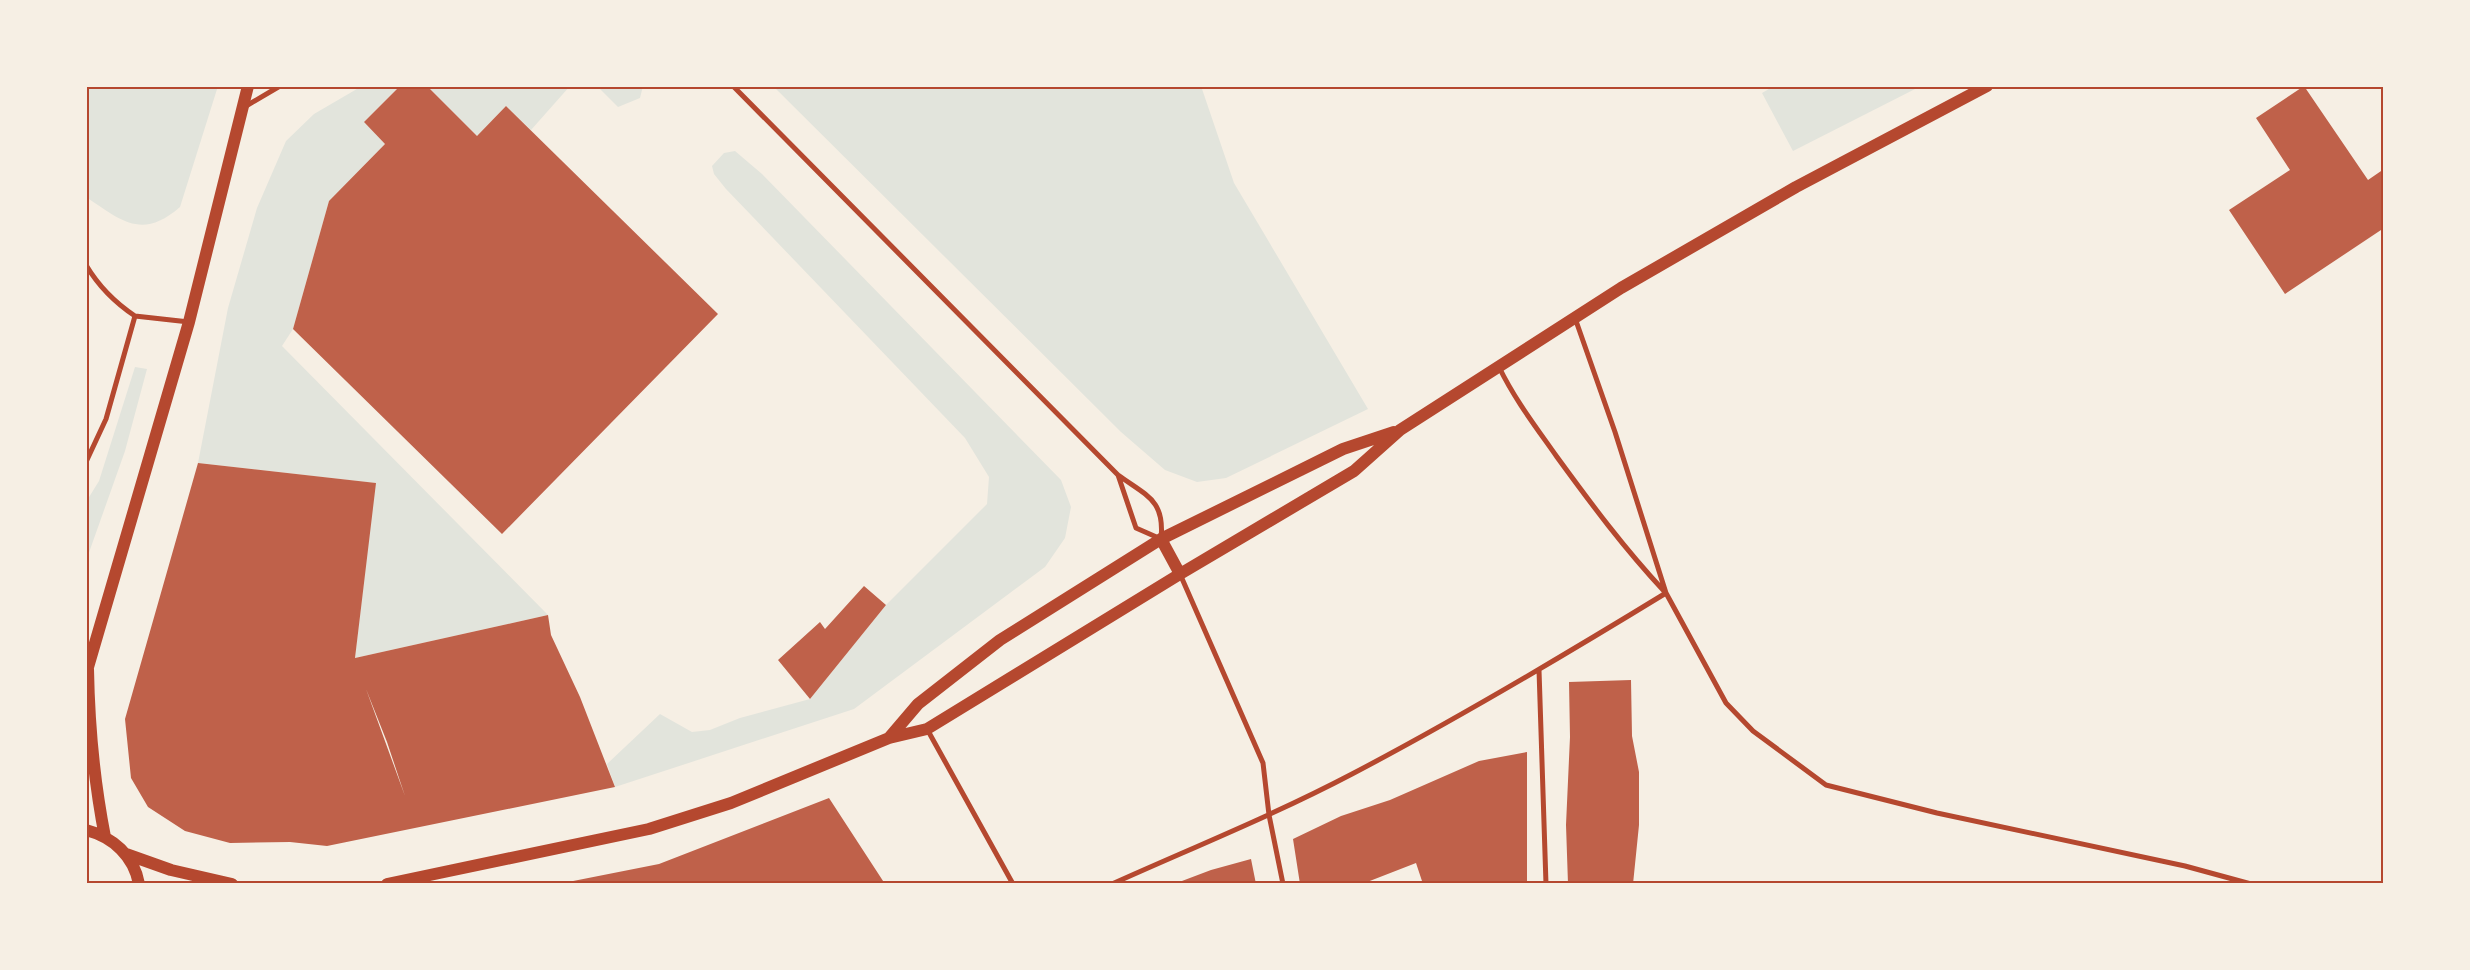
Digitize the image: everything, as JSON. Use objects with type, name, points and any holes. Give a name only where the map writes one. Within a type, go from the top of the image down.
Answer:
[{"type":"main road","points":[[105,837],[96,789],[91,747],[87,671],[189,322],[248,86]]},
{"type":"main road","points":[[387,884],[407,882],[649,829],[731,803],[889,738],[927,729],[1180,574],[1354,471],[1400,430],[1621,288],[1796,187],[1987,86]]},
{"type":"main road","points":[[889,738],[918,704],[1000,640],[1161,539],[1343,449],[1400,430]]},
{"type":"main road","points":[[1161,539],[1180,574]]},
{"type":"main road","points":[[86,830],[105,837],[126,854],[171,870],[232,884]]},
{"type":"main road","points":[[126,854],[137,873],[139,884]]},
{"type":"street","points":[[242,108],[280,86]]},
{"type":"street","points":[[734,86],[1118,474],[1149,497],[1160,509],[1163,521],[1161,539],[1136,528],[1118,474]]},
{"type":"street","points":[[86,265],[93,278],[113,302],[134,316],[189,322]]},
{"type":"street","points":[[86,462],[106,419],[134,316]]},
{"type":"street","points":[[1575,318],[1615,432],[1666,593],[1726,703],[1752,731],[1826,785],[1937,813],[2186,866],[2251,884]]},
{"type":"street","points":[[1499,367],[1514,398],[1598,514],[1626,550],[1666,593]]},
{"type":"street","points":[[1180,574],[1263,763],[1269,815],[1283,884]]},
{"type":"street","points":[[1112,884],[1269,815],[1352,774],[1538,670],[1666,593]]},
{"type":"street","points":[[1538,670],[1546,884]]},
{"type":"street","points":[[927,729],[1013,884]]},
{"type":"shaded area","points":[[86,86],[218,86],[180,207],[167,217],[154,223],[143,225],[132,223],[111,213],[86,197]]},
{"type":"shaded area","points":[[362,86],[400,86],[364,122],[385,144],[329,201],[293,329],[282,346],[548,615],[355,658],[375,483],[198,463],[228,308],[257,208],[286,141],[314,114]]},
{"type":"shaded area","points":[[427,86],[570,86],[531,130],[506,106],[477,136]]},
{"type":"shaded area","points":[[597,86],[643,86],[640,98],[618,107]]},
{"type":"shaded area","points":[[773,86],[1201,86],[1234,183],[1368,409],[1226,478],[1197,482],[1165,470],[1121,432]]},
{"type":"shaded area","points":[[1774,86],[1921,86],[1793,151],[1762,93]]},
{"type":"shaded area","points":[[735,151],[762,174],[1061,480],[1071,507],[1065,538],[1045,567],[854,709],[615,787],[607,764],[660,714],[692,732],[710,730],[740,718],[810,699],[886,605],[987,504],[989,477],[965,438],[726,189],[714,174],[712,166],[724,153]]},
{"type":"shaded area","points":[[135,367],[147,369],[125,451],[86,561],[86,502],[99,481]]},
{"type":"building","points":[[400,86],[427,86],[477,136],[506,106],[718,314],[502,534],[293,329],[329,201],[385,144],[364,122]]},
{"type":"building","points":[[2304,86],[2368,180],[2384,169],[2384,228],[2285,294],[2229,210],[2290,170],[2256,118]]},
{"type":"building","points":[[198,463],[376,483],[355,658],[548,615],[551,635],[580,697],[615,787],[327,846],[290,842],[230,843],[185,831],[148,807],[131,778],[125,719]],"holes":[[[366,689],[387,742],[405,796]]]},
{"type":"building","points":[[864,586],[886,605],[810,699],[778,660],[820,622],[825,629]]},
{"type":"building","points":[[1631,680],[1632,736],[1639,772],[1639,825],[1633,884],[1568,884],[1566,825],[1570,737],[1569,682]]},
{"type":"building","points":[[1527,752],[1527,884],[1423,884],[1416,863],[1362,884],[1300,884],[1293,839],[1341,816],[1390,800],[1479,761]]},
{"type":"building","points":[[829,798],[885,884],[558,884],[659,864]]},
{"type":"building","points":[[1251,859],[1256,884],[1174,884],[1211,870]]}]
